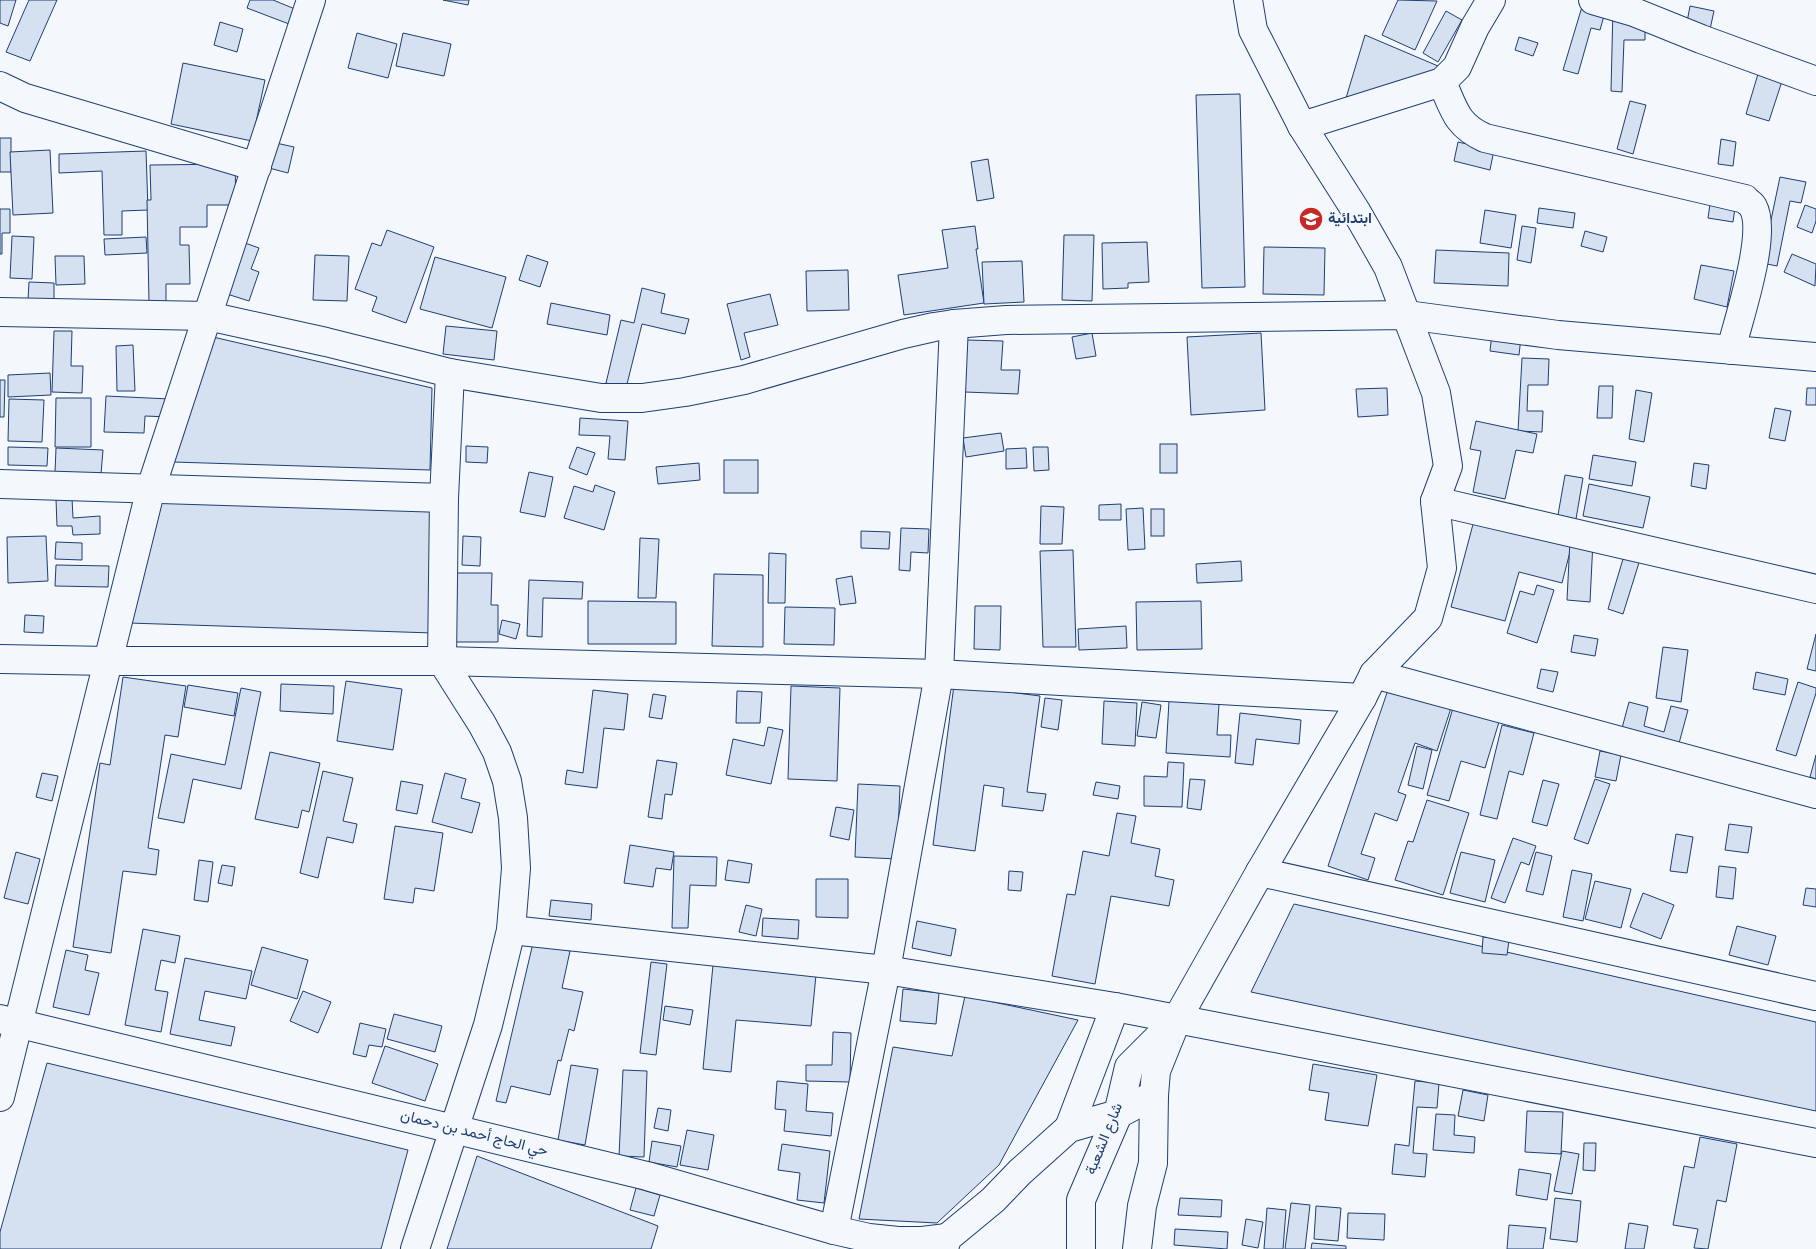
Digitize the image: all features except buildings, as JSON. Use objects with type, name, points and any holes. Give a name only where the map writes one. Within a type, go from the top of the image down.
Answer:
[{"type":"street","points":[[0,1097],[8,1021],[109,661],[151,488],[312,0]]},
{"type":"street","points":[[1136,1249],[1142,1206],[1153,1162],[1156,1072],[1177,1019],[1374,674],[1428,618],[1442,568],[1435,501],[1448,466],[1436,393],[1388,267],[1356,211],[1302,126],[1253,30],[1248,0]]},
{"type":"street","points":[[1302,126],[1442,82],[1458,67],[1475,27],[1491,0]]},
{"type":"street","points":[[1593,0],[1634,12],[1816,81]]},
{"type":"street","points":[[1442,82],[1457,117],[1465,126],[1484,138],[1745,199],[1753,206],[1757,229],[1756,253],[1730,350]]},
{"type":"street","points":[[0,86],[13,98],[256,167]]},
{"type":"street","points":[[0,312],[208,316],[326,342],[450,373],[600,398],[642,398],[685,392],[744,380],[903,334],[954,324],[1103,318],[1407,315],[1558,336],[1816,356]]},
{"type":"street","points":[[834,1230],[886,970],[939,674],[954,324]]},
{"type":"street","points":[[415,1249],[488,1025],[511,930],[516,868],[513,818],[507,781],[497,752],[482,724],[442,661],[444,498],[450,373]]},
{"type":"street","points":[[0,484],[444,498]]},
{"type":"street","points":[[1435,501],[1816,589]]},
{"type":"street","points":[[0,660],[442,661],[939,674],[1362,698]]},
{"type":"street","points":[[1374,674],[1816,794]]},
{"type":"street","points":[[1260,872],[1816,996]]},
{"type":"street","points":[[511,930],[886,970],[1115,1007],[1816,1143]]},
{"type":"street","points":[[946,1244],[1069,1128],[1115,1007]]},
{"type":"street","name":"شارع الشعبة","points":[[1080,1249],[1081,1200],[1118,1114],[1129,1067],[1177,1019]]},
{"type":"street","name":"حي الحاج أحمد بن دحمان","points":[[8,1021],[646,1176],[834,1230],[869,1238],[946,1244]]},
{"type":"street","points":[[1069,1128],[1118,1114],[1154,1095]]},
{"type":"place","name":"ابتدائية","points":[[1311,219]]}]
